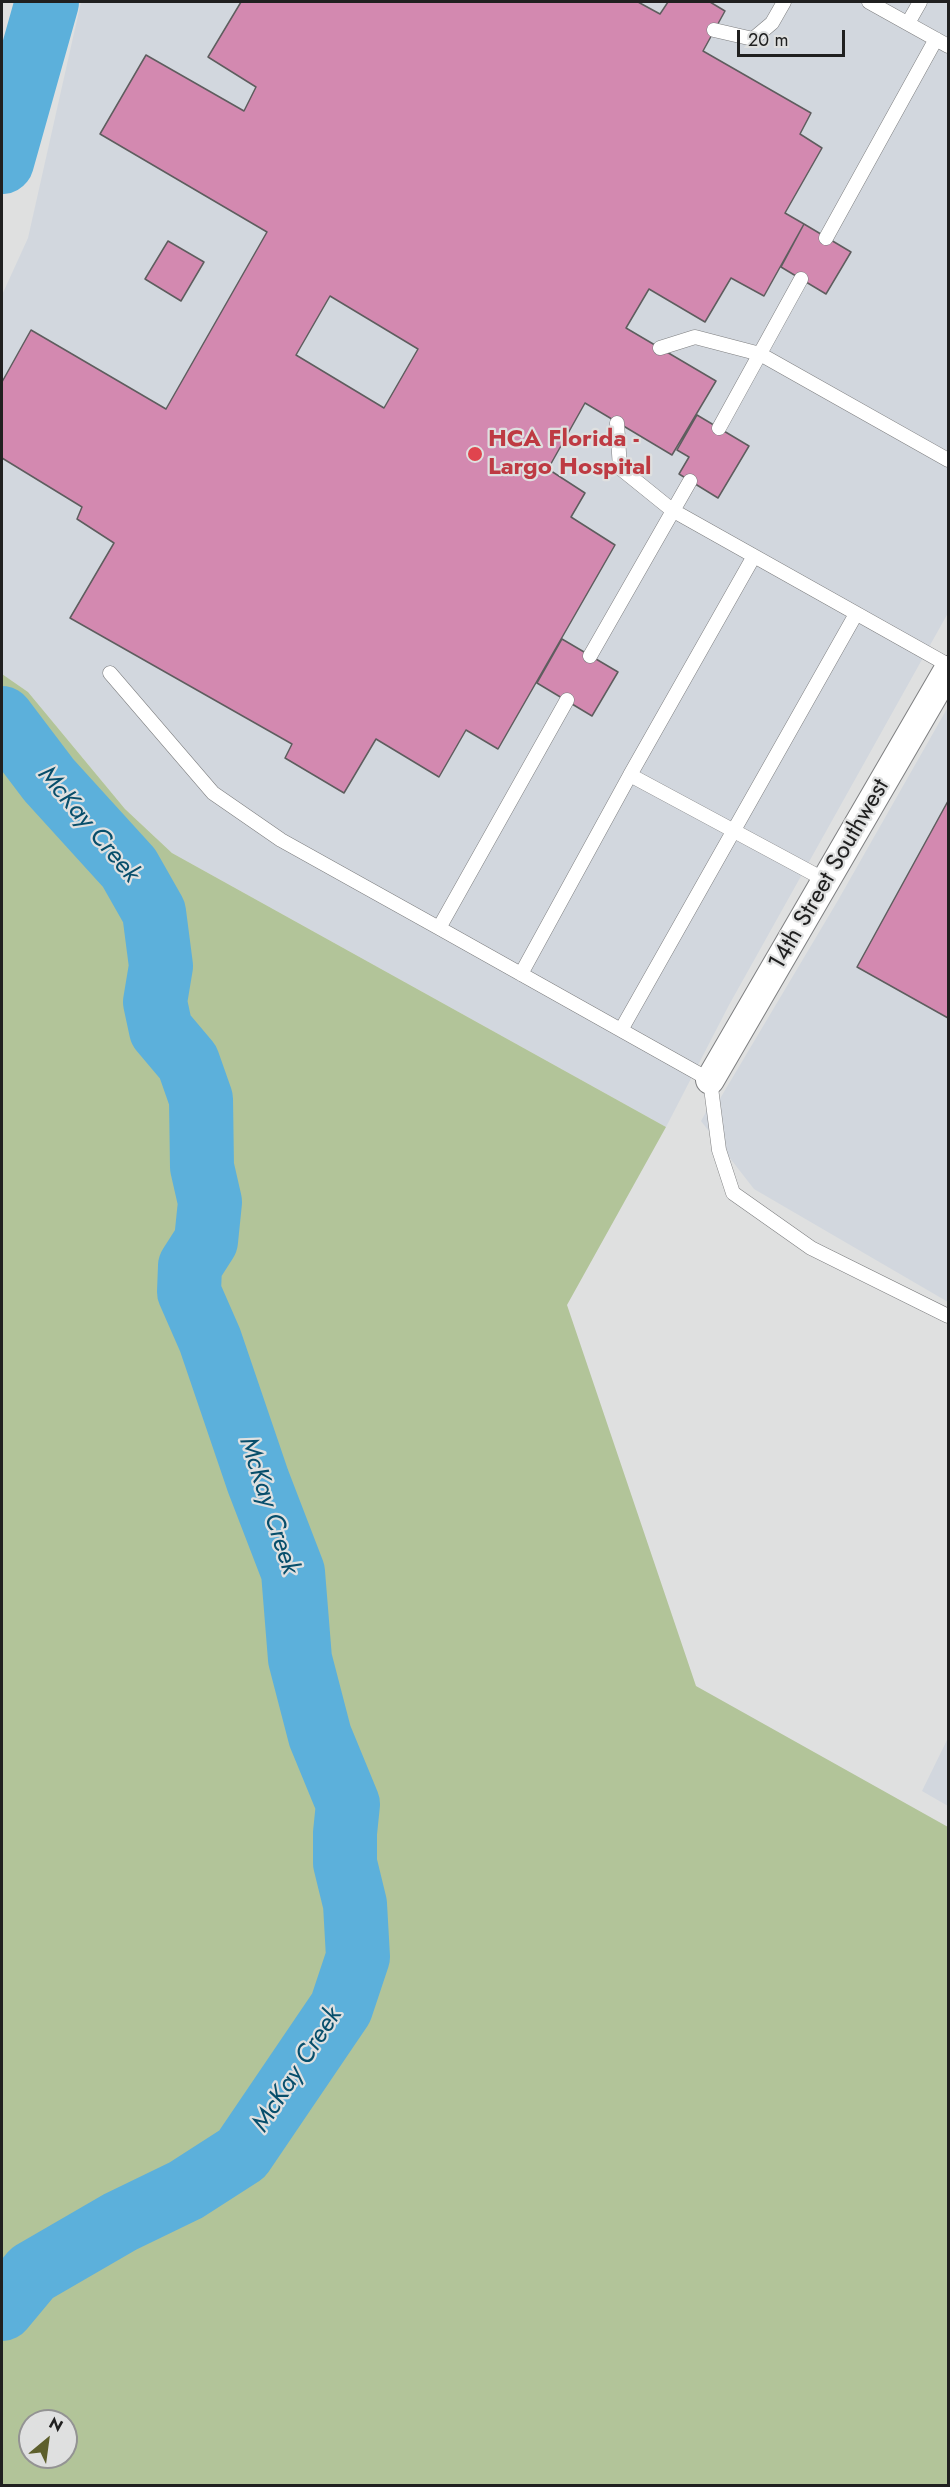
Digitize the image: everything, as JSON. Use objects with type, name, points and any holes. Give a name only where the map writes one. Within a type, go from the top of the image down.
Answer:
[{"type":"street","name":"14th Street Southwest","points":[[710,1080],[948,670]]},
{"type":"lane","points":[[714,30],[753,39],[772,23],[784,2]]},
{"type":"lane","points":[[826,238],[942,42],[868,2]]},
{"type":"lane","points":[[908,23],[920,2]]},
{"type":"lane","points":[[719,428],[801,279]]},
{"type":"lane","points":[[660,348],[695,337],[760,354],[948,458]]},
{"type":"lane","points":[[617,423],[620,468],[672,510],[948,665]]},
{"type":"lane","points":[[590,656],[690,481]]},
{"type":"lane","points":[[521,974],[754,556]]},
{"type":"lane","points":[[621,1030],[856,614]]},
{"type":"lane","points":[[110,673],[213,793],[281,840],[710,1080],[718,1150],[733,1193],[811,1248],[948,1316]]},
{"type":"lane","points":[[439,928],[567,700]]},
{"type":"lane","points":[[630,775],[827,880]]},
{"type":"shaded area","name":"HCA Florida - Largo Hospital","points":[[81,2],[948,2],[948,613],[729,1005],[666,1127],[172,853],[125,809],[28,692],[2,674],[2,295],[28,238]]},
{"type":"shaded area","points":[[948,707],[948,1302],[754,1189],[701,1121],[710,1105],[715,1107],[837,902]]},
{"type":"shaded area","points":[[948,1738],[948,1806],[922,1791]]},
{"type":"green space","points":[[2,674],[28,692],[125,809],[172,853],[666,1127],[567,1305],[696,1686],[948,1827],[948,2485],[2,2485]]},
{"type":"building","points":[[241,2],[638,2],[660,14],[668,2],[710,2],[725,11],[703,51],[811,113],[800,134],[822,148],[785,213],[804,224],[764,296],[731,278],[705,322],[649,289],[626,328],[716,381],[672,455],[585,403],[548,469],[585,493],[571,517],[615,545],[498,749],[466,730],[439,777],[376,739],[344,793],[285,758],[292,744],[70,618],[114,543],[77,519],[82,507],[2,458],[2,382],[31,330],[166,409],[267,232],[100,134],[146,55],[244,111],[256,87],[208,57]],"holes":[[[330,296],[418,349],[384,408],[296,355]]]},
{"type":"building","points":[[804,224],[851,252],[826,294],[781,267]]},
{"type":"building","points":[[168,241],[204,262],[181,301],[145,279]]},
{"type":"building","points":[[697,415],[749,446],[718,498],[679,474],[689,457],[677,450]]},
{"type":"building","points":[[562,639],[618,672],[592,716],[537,683]]},
{"type":"building","points":[[948,801],[948,1018],[857,967]]},
{"type":"waterway","name":"McKay Creek","points":[[2,162],[47,2]]},
{"type":"waterway","name":"McKay Creek","points":[[2,718],[49,780],[129,868],[154,912],[161,966],[155,1002],[161,1030],[188,1062],[201,1099],[202,1167],[210,1202],[206,1241],[190,1266],[189,1292],[210,1340],[258,1481],[293,1572],[300,1659],[320,1736],[348,1804],[345,1863],[355,1904],[358,1957],[341,2008],[242,2154],[186,2190],[120,2222],[32,2273],[2,2309]]},
{"type":"place","name":"HCA Florida - Largo Hospital","points":[[475,454]]}]
